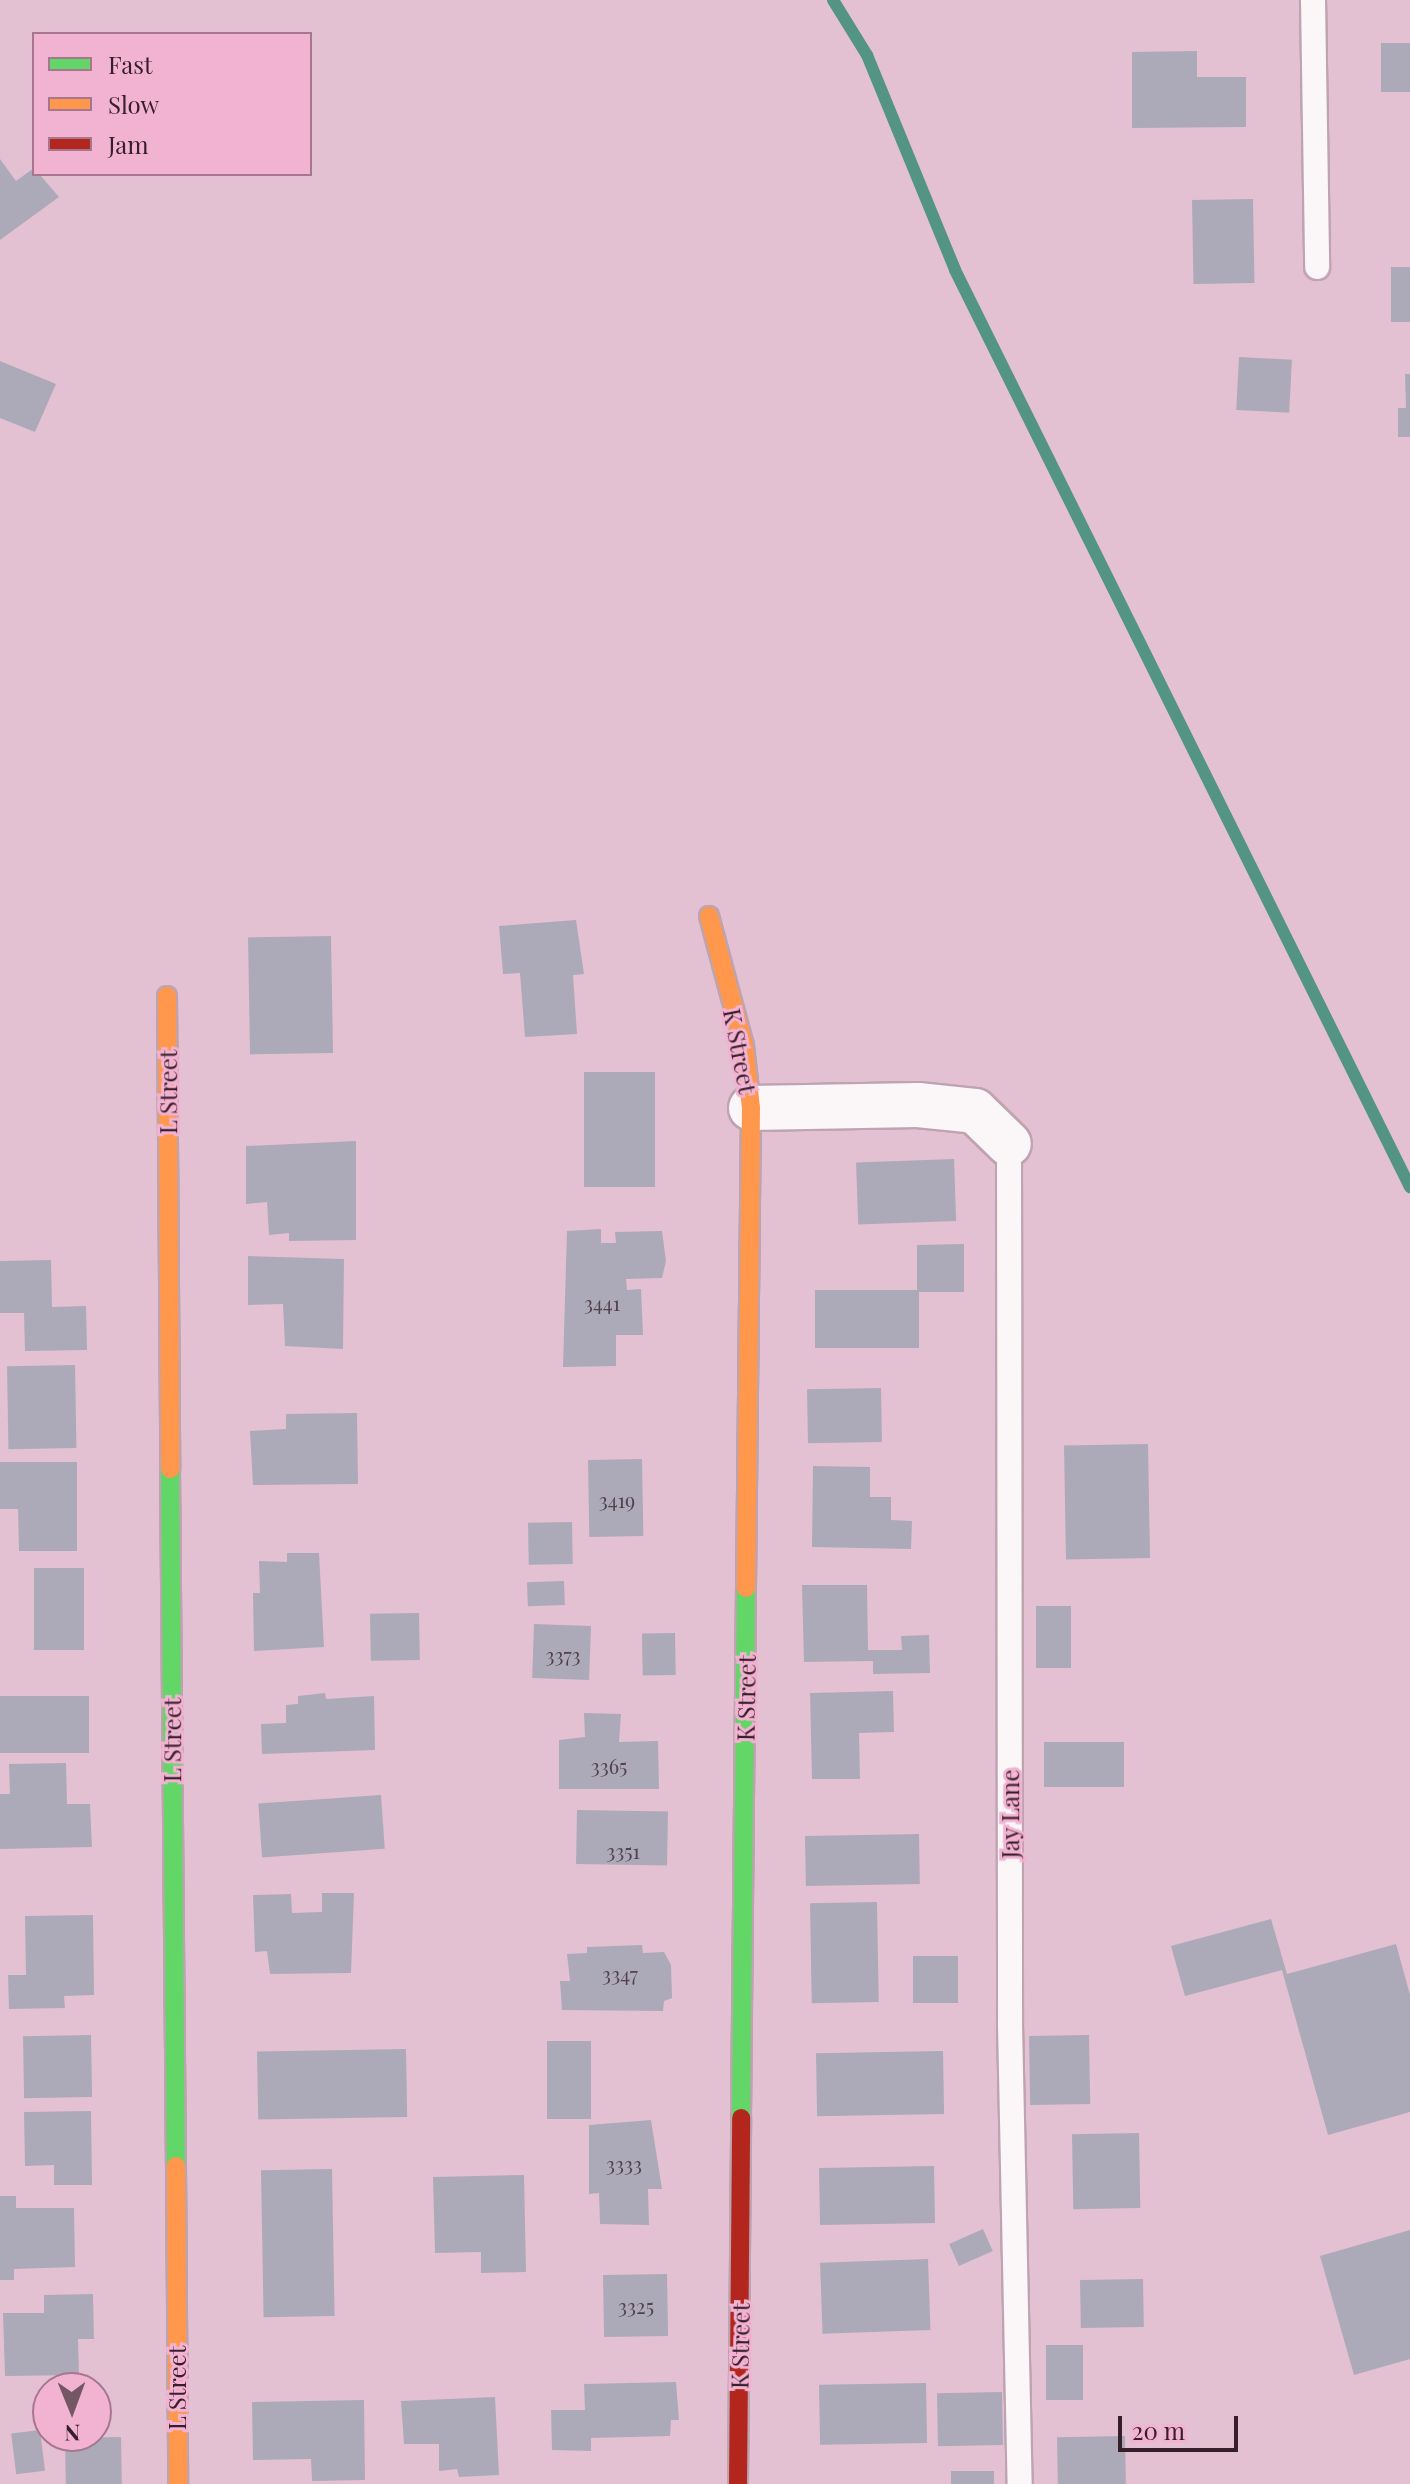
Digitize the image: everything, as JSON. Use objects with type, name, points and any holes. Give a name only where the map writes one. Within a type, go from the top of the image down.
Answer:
[{"type":"street","name":"K Street","points":[[709,916],[744,1046],[751,1108],[738,2484]]},
{"type":"street","name":"L Street","points":[[167,996],[178,2484]]},
{"type":"street","points":[[751,1108],[918,1105],[975,1111],[1009,1144]]},
{"type":"lane","points":[[1313,0],[1317,267]]},
{"type":"lane","name":"Jay Lane","points":[[1009,1144],[1010,2024],[1020,2484]]},
{"type":"building","points":[[1381,43],[1410,43],[1410,92],[1381,92]]},
{"type":"building","points":[[1197,51],[1197,77],[1246,77],[1246,127],[1132,128],[1132,52]]},
{"type":"building","points":[[0,159],[16,181],[32,169],[32,176],[41,176],[59,197],[0,240]]},
{"type":"building","points":[[1253,199],[1254,283],[1193,284],[1192,200]]},
{"type":"building","points":[[1391,267],[1410,267],[1410,322],[1391,322]]},
{"type":"building","points":[[1239,357],[1292,360],[1289,413],[1236,410]]},
{"type":"building","points":[[0,361],[56,384],[35,432],[0,418]]},
{"type":"building","points":[[1405,374],[1410,374],[1410,437],[1398,437],[1398,408],[1406,408]]},
{"type":"building","points":[[576,920],[584,974],[573,975],[577,1034],[525,1037],[520,973],[503,974],[499,926]]},
{"type":"building","points":[[331,936],[333,1053],[250,1054],[248,937]]},
{"type":"building","points":[[584,1072],[655,1072],[655,1187],[584,1187]]},
{"type":"building","points":[[356,1141],[356,1240],[289,1241],[289,1233],[269,1235],[267,1202],[246,1204],[246,1146]]},
{"type":"building","points":[[954,1159],[956,1221],[858,1224],[856,1162]]},
{"type":"building","points":[[601,1229],[601,1243],[616,1243],[615,1232],[662,1231],[666,1261],[662,1278],[626,1279],[627,1290],[641,1289],[643,1335],[616,1335],[616,1366],[563,1367],[567,1231]]},
{"type":"building","points":[[964,1244],[964,1292],[919,1292],[919,1348],[815,1348],[815,1290],[917,1290],[917,1245]]},
{"type":"building","points":[[248,1256],[344,1259],[343,1349],[285,1346],[283,1304],[248,1305]]},
{"type":"building","points":[[51,1260],[52,1307],[86,1306],[87,1350],[25,1351],[24,1313],[0,1313],[0,1261]]},
{"type":"building","points":[[75,1365],[76,1448],[8,1449],[7,1366]]},
{"type":"building","points":[[881,1388],[882,1442],[808,1443],[807,1389]]},
{"type":"building","points":[[357,1413],[358,1484],[253,1485],[250,1431],[286,1429],[286,1414]]},
{"type":"building","points":[[1148,1444],[1150,1558],[1066,1559],[1064,1445]]},
{"type":"building","points":[[642,1459],[643,1536],[589,1537],[588,1460]]},
{"type":"building","points":[[0,1462],[77,1462],[77,1551],[19,1551],[18,1509],[0,1509]]},
{"type":"building","points":[[813,1466],[870,1467],[870,1497],[891,1497],[891,1520],[912,1521],[911,1549],[812,1547]]},
{"type":"building","points":[[572,1522],[573,1564],[529,1565],[528,1523]]},
{"type":"building","points":[[287,1553],[319,1553],[324,1647],[254,1651],[253,1593],[260,1593],[259,1561],[287,1562]]},
{"type":"building","points":[[34,1568],[84,1568],[84,1650],[34,1650]]},
{"type":"building","points":[[564,1581],[565,1605],[528,1606],[527,1582]]},
{"type":"building","points":[[802,1585],[867,1585],[868,1650],[902,1650],[901,1636],[929,1635],[930,1673],[873,1674],[873,1661],[804,1662]]},
{"type":"building","points":[[1036,1606],[1071,1606],[1071,1668],[1036,1668]]},
{"type":"building","points":[[419,1613],[420,1660],[371,1661],[370,1614]]},
{"type":"building","points":[[534,1624],[591,1626],[589,1680],[532,1678]]},
{"type":"building","points":[[675,1633],[676,1675],[643,1676],[642,1634]]},
{"type":"building","points":[[893,1691],[894,1732],[859,1733],[860,1779],[812,1779],[810,1693]]},
{"type":"building","points":[[325,1693],[326,1699],[374,1696],[375,1750],[262,1754],[261,1724],[286,1723],[286,1705],[298,1704],[298,1696]]},
{"type":"building","points":[[0,1696],[89,1696],[89,1753],[0,1753]]},
{"type":"building","points":[[584,1713],[621,1714],[619,1742],[658,1741],[659,1789],[559,1789],[559,1740],[585,1737]]},
{"type":"building","points":[[1044,1742],[1124,1742],[1124,1787],[1044,1787]]},
{"type":"building","points":[[66,1763],[67,1804],[90,1804],[92,1847],[0,1849],[0,1794],[10,1794],[9,1764]]},
{"type":"building","points":[[381,1795],[385,1849],[262,1857],[258,1804]]},
{"type":"building","points":[[577,1810],[668,1812],[667,1866],[576,1864]]},
{"type":"building","points":[[919,1834],[920,1884],[806,1886],[805,1836]]},
{"type":"building","points":[[322,1893],[354,1893],[351,1973],[270,1974],[267,1951],[255,1952],[253,1895],[291,1894],[292,1913],[322,1912]]},
{"type":"building","points":[[877,1902],[879,2002],[812,2003],[810,1903]]},
{"type":"building","points":[[93,1915],[94,1995],[64,1996],[65,2008],[9,2009],[8,1975],[26,1975],[25,1916]]},
{"type":"building","points":[[1271,1919],[1287,1974],[1396,1944],[1410,1995],[1410,2112],[1328,2135],[1282,1970],[1185,1996],[1171,1946]]},
{"type":"building","points":[[642,1945],[643,1953],[664,1952],[671,1965],[672,1998],[664,2001],[663,2011],[562,2010],[560,1981],[570,1981],[567,1954],[587,1953],[587,1947]]},
{"type":"building","points":[[913,1956],[958,1956],[958,2003],[913,2003]]},
{"type":"building","points":[[91,2035],[92,2097],[24,2098],[23,2036]]},
{"type":"building","points":[[1089,2035],[1090,2104],[1030,2105],[1029,2036]]},
{"type":"building","points":[[547,2041],[591,2041],[591,2119],[547,2119]]},
{"type":"building","points":[[406,2049],[407,2117],[258,2120],[257,2052]]},
{"type":"building","points":[[943,2051],[944,2114],[817,2116],[816,2053]]},
{"type":"building","points":[[91,2111],[92,2185],[54,2185],[54,2165],[25,2166],[24,2112]]},
{"type":"building","points":[[651,2120],[662,2189],[648,2189],[649,2225],[600,2224],[599,2193],[589,2194],[589,2125]]},
{"type":"building","points":[[1139,2133],[1140,2208],[1073,2209],[1072,2134]]},
{"type":"building","points":[[934,2166],[935,2223],[820,2225],[819,2168]]},
{"type":"building","points":[[332,2169],[335,2316],[264,2317],[261,2170]]},
{"type":"building","points":[[524,2175],[526,2272],[481,2273],[481,2252],[435,2253],[433,2177]]},
{"type":"building","points":[[0,2196],[16,2196],[16,2208],[74,2208],[75,2267],[14,2269],[14,2280],[0,2280]]},
{"type":"building","points":[[983,2229],[993,2251],[959,2266],[949,2244]]},
{"type":"building","points":[[1410,2230],[1410,2359],[1354,2375],[1320,2256]]},
{"type":"building","points":[[928,2259],[930,2330],[823,2334],[820,2263]]},
{"type":"building","points":[[667,2274],[668,2336],[604,2337],[603,2275]]},
{"type":"building","points":[[1143,2279],[1144,2327],[1081,2328],[1080,2280]]},
{"type":"building","points":[[93,2294],[94,2339],[78,2339],[79,2372],[32,2372],[32,2376],[5,2376],[3,2313],[44,2313],[44,2295]]},
{"type":"building","points":[[1046,2345],[1083,2345],[1083,2400],[1046,2400]]},
{"type":"building","points":[[676,2382],[679,2420],[671,2420],[670,2436],[591,2438],[591,2451],[552,2450],[551,2410],[585,2410],[584,2384]]},
{"type":"building","points":[[926,2383],[927,2443],[820,2445],[819,2385]]},
{"type":"building","points":[[1002,2392],[1003,2445],[938,2446],[937,2393]]},
{"type":"building","points":[[495,2397],[499,2475],[459,2477],[457,2469],[439,2471],[439,2444],[404,2444],[401,2401]]},
{"type":"building","points":[[364,2400],[365,2480],[312,2481],[311,2459],[253,2460],[252,2402]]},
{"type":"building","points":[[32,2431],[32,2452],[43,2452],[45,2471],[16,2474],[11,2434]]},
{"type":"building","points":[[1125,2436],[1126,2484],[1058,2484],[1057,2437]]},
{"type":"building","points":[[112,2437],[121,2437],[122,2484],[66,2484],[65,2452],[112,2452]]},
{"type":"building","points":[[951,2471],[994,2471],[994,2484],[951,2484]]},
{"type":"waterway","points":[[833,0],[867,55],[955,270],[1410,1187]]},
{"type":"traffic: fast","points":[[170,1469],[176,2166]]},
{"type":"traffic: fast","points":[[741,2118],[746,1588]]},
{"type":"traffic: slow","points":[[709,916],[744,1046],[751,1108],[746,1588]]},
{"type":"traffic: slow","points":[[167,996],[170,1469]]},
{"type":"traffic: slow","points":[[176,2166],[178,2484]]},
{"type":"traffic: jam","points":[[738,2484],[741,2118]]}]
